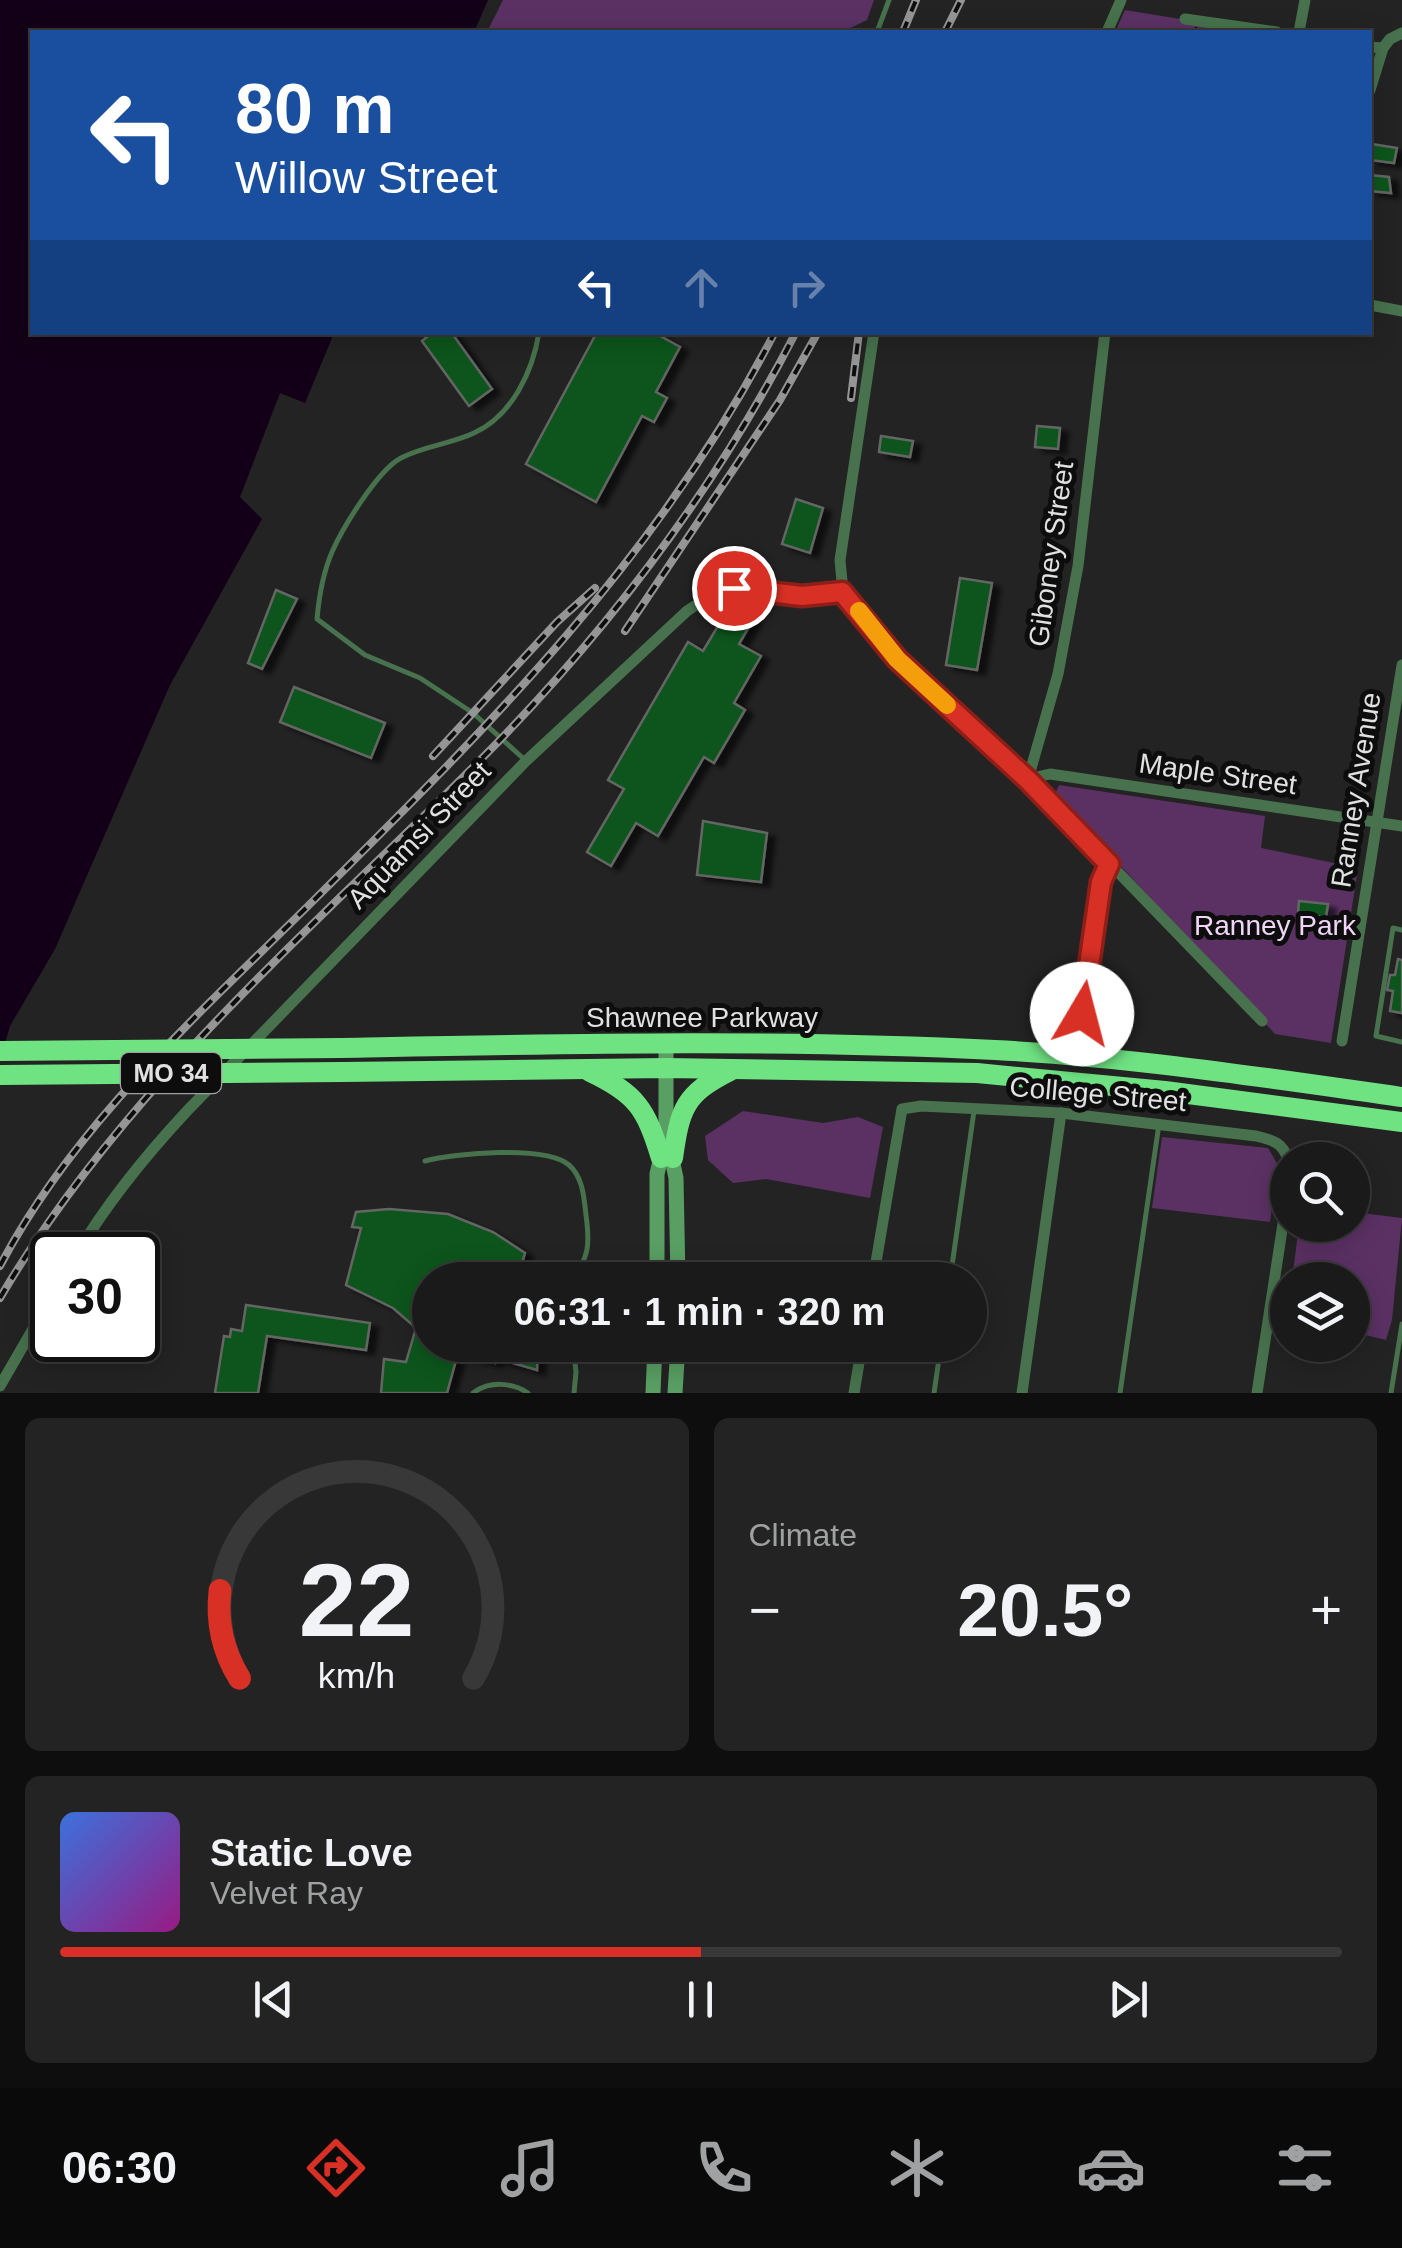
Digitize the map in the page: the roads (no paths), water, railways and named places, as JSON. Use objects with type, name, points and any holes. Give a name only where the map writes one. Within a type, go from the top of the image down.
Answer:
[{"type":"highway","name":"Shawnee Parkway","points":[[0,1051],[782,1042],[998,1050],[1230,1072],[1402,1097]]},
{"type":"highway","name":"Shawnee Parkway","points":[[0,1075],[584,1068],[977,1073],[1165,1091],[1402,1122]]},
{"type":"highway","points":[[584,1068],[637,1100],[667,1158]]},
{"type":"highway","points":[[667,1158],[688,1099],[706,1083],[734,1069]]},
{"type":"street","points":[[1109,30],[1122,0]]},
{"type":"street","points":[[1299,30],[1305,0]]},
{"type":"street","points":[[1185,19],[1263,30]]},
{"type":"street","points":[[1372,76],[1376,48],[1402,34]]},
{"type":"street","points":[[1372,306],[1402,311]]},
{"type":"street","points":[[874,335],[840,560],[842,592],[897,659],[1028,780],[1262,1021]]},
{"type":"street","name":"Giboney Street","points":[[1028,780],[1058,674],[1078,566],[1105,335]]},
{"type":"street","name":"Aquamsi Street","points":[[89,1232],[159,1141],[526,760],[687,610],[713,593],[734,588],[802,596],[842,592]]},
{"type":"street","name":"Ranney Avenue","points":[[1342,1041],[1402,665]]},
{"type":"street","name":"Maple Street","points":[[1028,780],[1050,774],[1402,826]]},
{"type":"street","points":[[1082,1014],[1101,882],[1109,864]]},
{"type":"street","points":[[666,1043],[667,1158],[676,1262]]},
{"type":"street","name":"College Street","points":[[876,1262],[902,1109],[1061,1113],[1256,1136],[1277,1142]]},
{"type":"street","points":[[1022,1393],[1061,1113]]},
{"type":"street","points":[[657,1262],[657,1174],[667,1158]]},
{"type":"street","points":[[1258,1393],[1281,1242]]},
{"type":"street","points":[[0,1386],[30,1334]]},
{"type":"street","points":[[653,1393],[654,1362]]},
{"type":"street","points":[[675,1393],[677,1362]]},
{"type":"street","points":[[854,1393],[859,1362]]},
{"type":"lane","points":[[879,30],[889,0]]},
{"type":"lane","points":[[526,760],[473,713],[420,678],[364,655],[317,620],[319,591],[333,550],[371,488],[398,459],[478,432],[510,404],[535,360],[539,335]]},
{"type":"lane","points":[[1402,930],[1392,928],[1376,1036],[1402,1042]]},
{"type":"lane","points":[[953,1262],[974,1108]]},
{"type":"lane","points":[[1120,1393],[1160,1124]]},
{"type":"lane","points":[[425,1161],[509,1153],[557,1157],[569,1164],[578,1176],[583,1194],[588,1256],[584,1262]]},
{"type":"lane","points":[[1391,1393],[1402,1324]]},
{"type":"lane","points":[[574,1393],[575,1362]]},
{"type":"lane","points":[[934,1393],[939,1362]]},
{"type":"lane","points":[[473,1393],[497,1384],[528,1393]]},
{"type":"railway","points":[[904,30],[916,0]]},
{"type":"railway","points":[[946,30],[961,0]]},
{"type":"railway","points":[[0,1266],[64,1166],[140,1074],[441,772],[565,637],[678,493],[773,335]]},
{"type":"railway","points":[[0,1298],[51,1219],[168,1074],[231,1005],[498,742],[583,648],[699,496],[794,335]]},
{"type":"railway","points":[[625,631],[780,400],[816,335]]},
{"type":"railway","points":[[851,398],[859,335]]},
{"type":"railway","points":[[433,756],[557,622],[595,588]]},
{"type":"park label","name":"Ranney Park","points":[[1275,925]]}]
